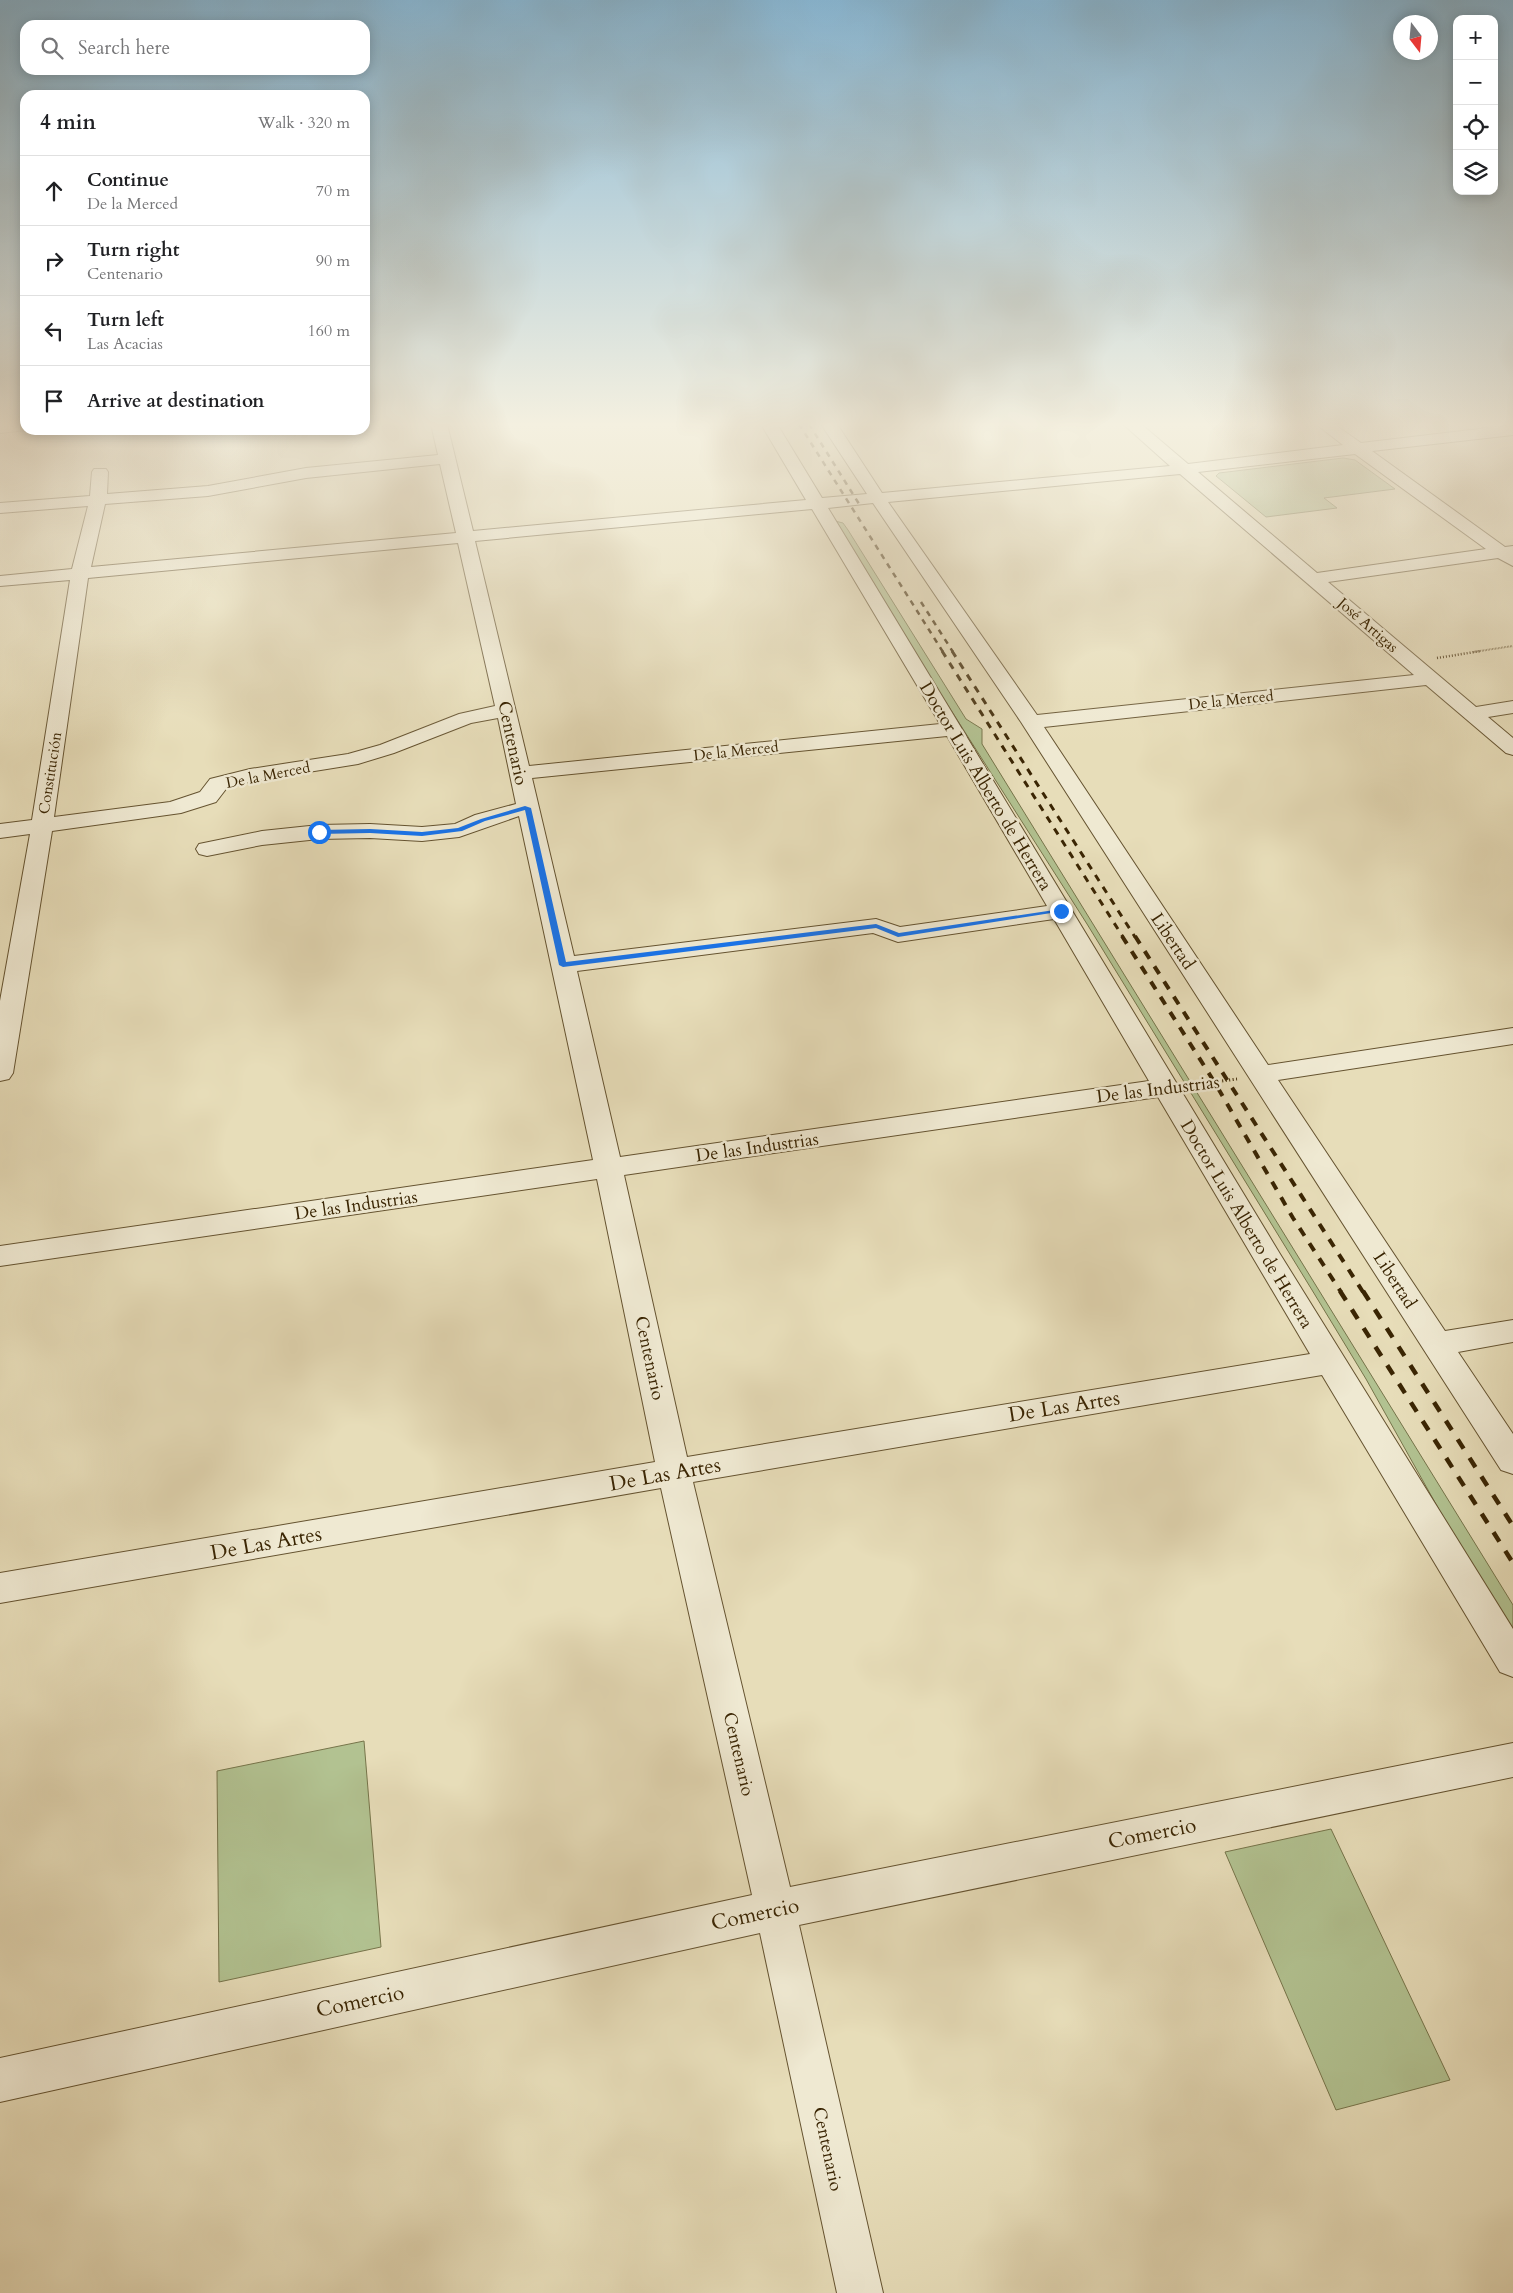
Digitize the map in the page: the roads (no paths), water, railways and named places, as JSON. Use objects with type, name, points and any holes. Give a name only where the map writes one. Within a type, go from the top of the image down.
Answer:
[{"type":"street","name":"Constitución","points":[[0,1073],[2,1040],[41,827],[80,574],[90,531]]},
{"type":"street","name":"Centenario","points":[[465,531],[609,1168],[674,1472],[775,1910],[860,2293]]},
{"type":"street","points":[[0,581],[532,531]]},
{"type":"street","name":"Doctor Luis Alberto de Herrera","points":[[833,531],[869,588],[1164,1087],[1513,1661]]},
{"type":"street","name":"Libertad","points":[[900,531],[1031,722],[1164,929],[1262,1074],[1513,1461]]},
{"type":"street","name":"José Artigas","points":[[1258,531],[1513,749]]},
{"type":"street","points":[[1475,531],[1509,555]]},
{"type":"street","points":[[1314,579],[1509,555]]},
{"type":"street","name":"De la Merced","points":[[1031,722],[1432,679]]},
{"type":"street","points":[[1472,714],[1513,707]]},
{"type":"street","name":"De la Merced","points":[[0,831],[173,808],[208,797],[218,784],[250,776],[351,760],[387,750],[466,718],[506,710]]},
{"type":"street","name":"De la Merced","points":[[520,773],[952,729]]},
{"type":"street","points":[[207,849],[262,838],[319,832],[370,831],[422,834],[460,830],[483,820],[528,808]]},
{"type":"street","points":[[563,965],[876,926],[898,935],[1061,911]]},
{"type":"street","points":[[1262,1074],[1513,1036]]},
{"type":"street","name":"De las Industrias","points":[[0,1256],[1164,1087]]},
{"type":"street","points":[[1436,1344],[1513,1331]]},
{"type":"street","name":"De Las Artes","points":[[0,1588],[1330,1362]]},
{"type":"street","name":"Comercio","points":[[0,2080],[775,1910],[1513,1760]]},
{"type":"railway","points":[[867,531],[943,652]]},
{"type":"railway","points":[[921,602],[953,652]]},
{"type":"railway","points":[[942,651],[1123,937]]},
{"type":"railway","points":[[952,651],[1135,937]]},
{"type":"railway","points":[[1122,936],[1215,1083],[1293,1218],[1341,1292]]},
{"type":"railway","points":[[1135,936],[1363,1292]]},
{"type":"railway","points":[[1340,1291],[1513,1563]]},
{"type":"railway","points":[[1363,1291],[1513,1526]]}]
